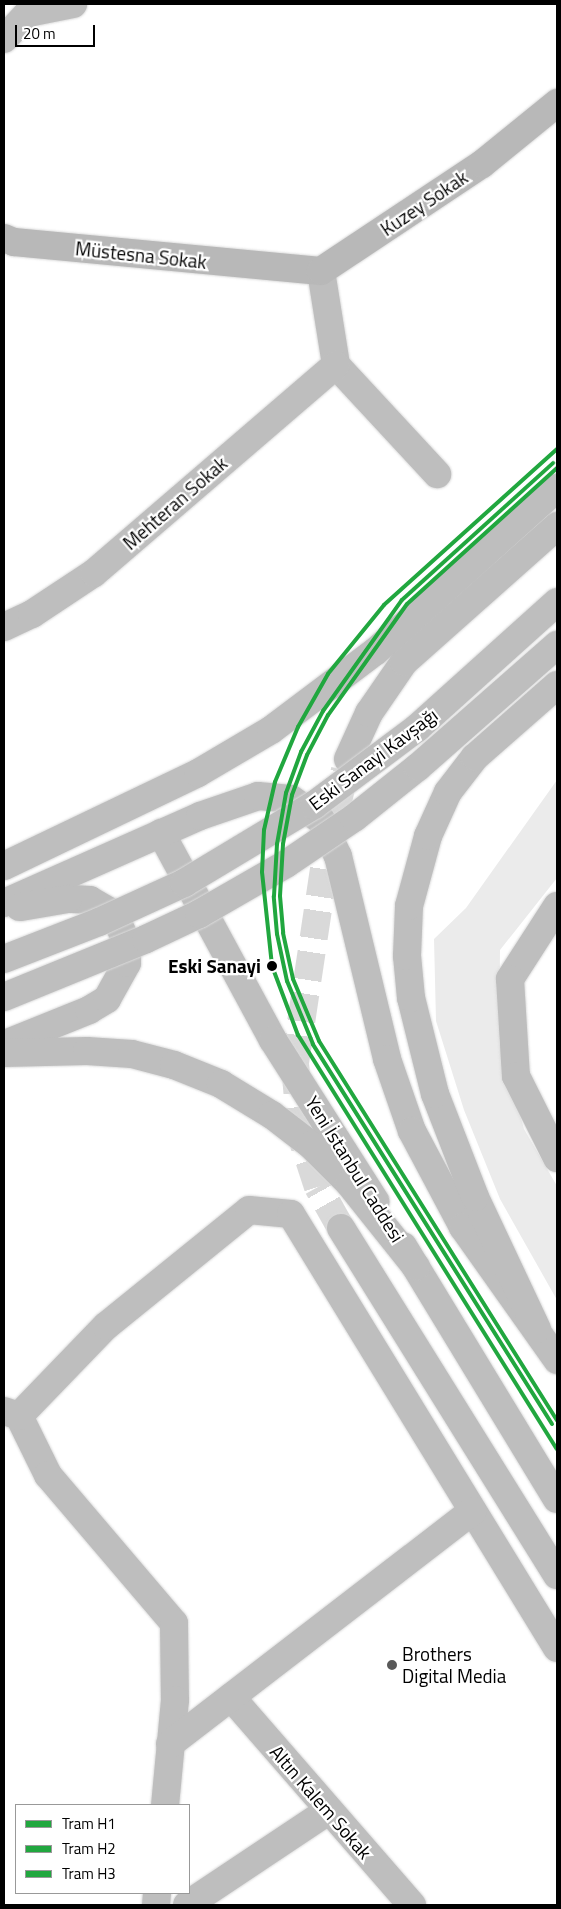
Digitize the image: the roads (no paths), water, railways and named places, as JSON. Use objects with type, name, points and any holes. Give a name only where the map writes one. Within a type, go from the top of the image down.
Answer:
[{"type":"main road","points":[[4,39],[23,8],[73,4]]},
{"type":"main road","points":[[321,271],[336,365],[436,474]]},
{"type":"main road","name":"Mehteran Sokak","points":[[4,627],[32,614],[94,573],[336,365]]},
{"type":"main road","points":[[4,866],[198,773],[271,730],[376,652],[557,488]]},
{"type":"main road","points":[[348,759],[369,713],[404,662],[557,526]]},
{"type":"main road","name":"Eski Sanayi Kavşağı","points":[[4,959],[99,922],[184,883],[314,805],[417,728],[557,602]]},
{"type":"main road","name":"Eski Sanayi Kavşağı","points":[[4,997],[146,939],[229,898],[286,864],[354,818],[418,767],[557,645]]},
{"type":"main road","points":[[537,1329],[475,1197],[435,1094],[411,998],[408,956],[408,906],[428,836],[448,792],[475,757],[557,685]]},
{"type":"main road","points":[[4,903],[221,807],[258,796],[291,799],[321,820],[338,856],[387,1060],[412,1130],[463,1227],[537,1329],[557,1360]]},
{"type":"main road","name":"Yeni İstanbul Caddesi","points":[[161,833],[274,1040],[416,1267],[557,1499]]},
{"type":"main road","points":[[4,910],[68,899],[90,900],[109,911],[119,925],[126,943],[127,963],[107,999],[90,1010],[4,1044]]},
{"type":"main road","points":[[557,906],[510,979],[516,1076],[557,1158]]},
{"type":"main road","points":[[4,1053],[87,1051],[132,1054],[174,1065],[221,1084],[279,1120],[311,1145],[349,1183],[416,1267]]},
{"type":"main road","points":[[165,1804],[175,1700],[174,1623],[48,1475],[11,1414],[106,1326],[249,1210],[291,1214],[557,1648]]},
{"type":"main road","points":[[341,1228],[557,1575]]},
{"type":"main road","points":[[170,1744],[473,1511]]},
{"type":"main road","name":"Altın Kalem Sokak","points":[[232,1697],[412,1905]]},
{"type":"main road","points":[[187,1905],[328,1810]]},
{"type":"street","name":"Kuzey Sokak","points":[[321,271],[482,164],[557,103]]},
{"type":"street","name":"Müstesna Sokak","points":[[4,238],[14,242],[279,269],[321,271]]},
{"type":"tunnel","points":[[341,1228],[318,1187],[301,1135],[295,1063],[326,855],[345,770]]},
{"type":"tram line","name":"H1","points":[[557,449],[384,605],[328,674],[298,727],[275,782],[264,830],[262,872],[272,966],[298,1035],[557,1449]]},
{"type":"tram line","name":"H3","points":[[552,1424],[313,1044],[287,981],[277,934],[274,896],[277,844],[286,793],[301,752],[323,711],[402,600],[553,463]]},
{"type":"tram line","name":"H2","points":[[557,468],[407,604],[328,715],[307,755],[292,795],[283,844],[280,896],[283,933],[293,979],[319,1041],[557,1421]]},
{"type":"place","name":"Eski Sanayi","points":[[272,966]]},
{"type":"place","name":"Brothers Digital Media","points":[[392,1665]]}]
